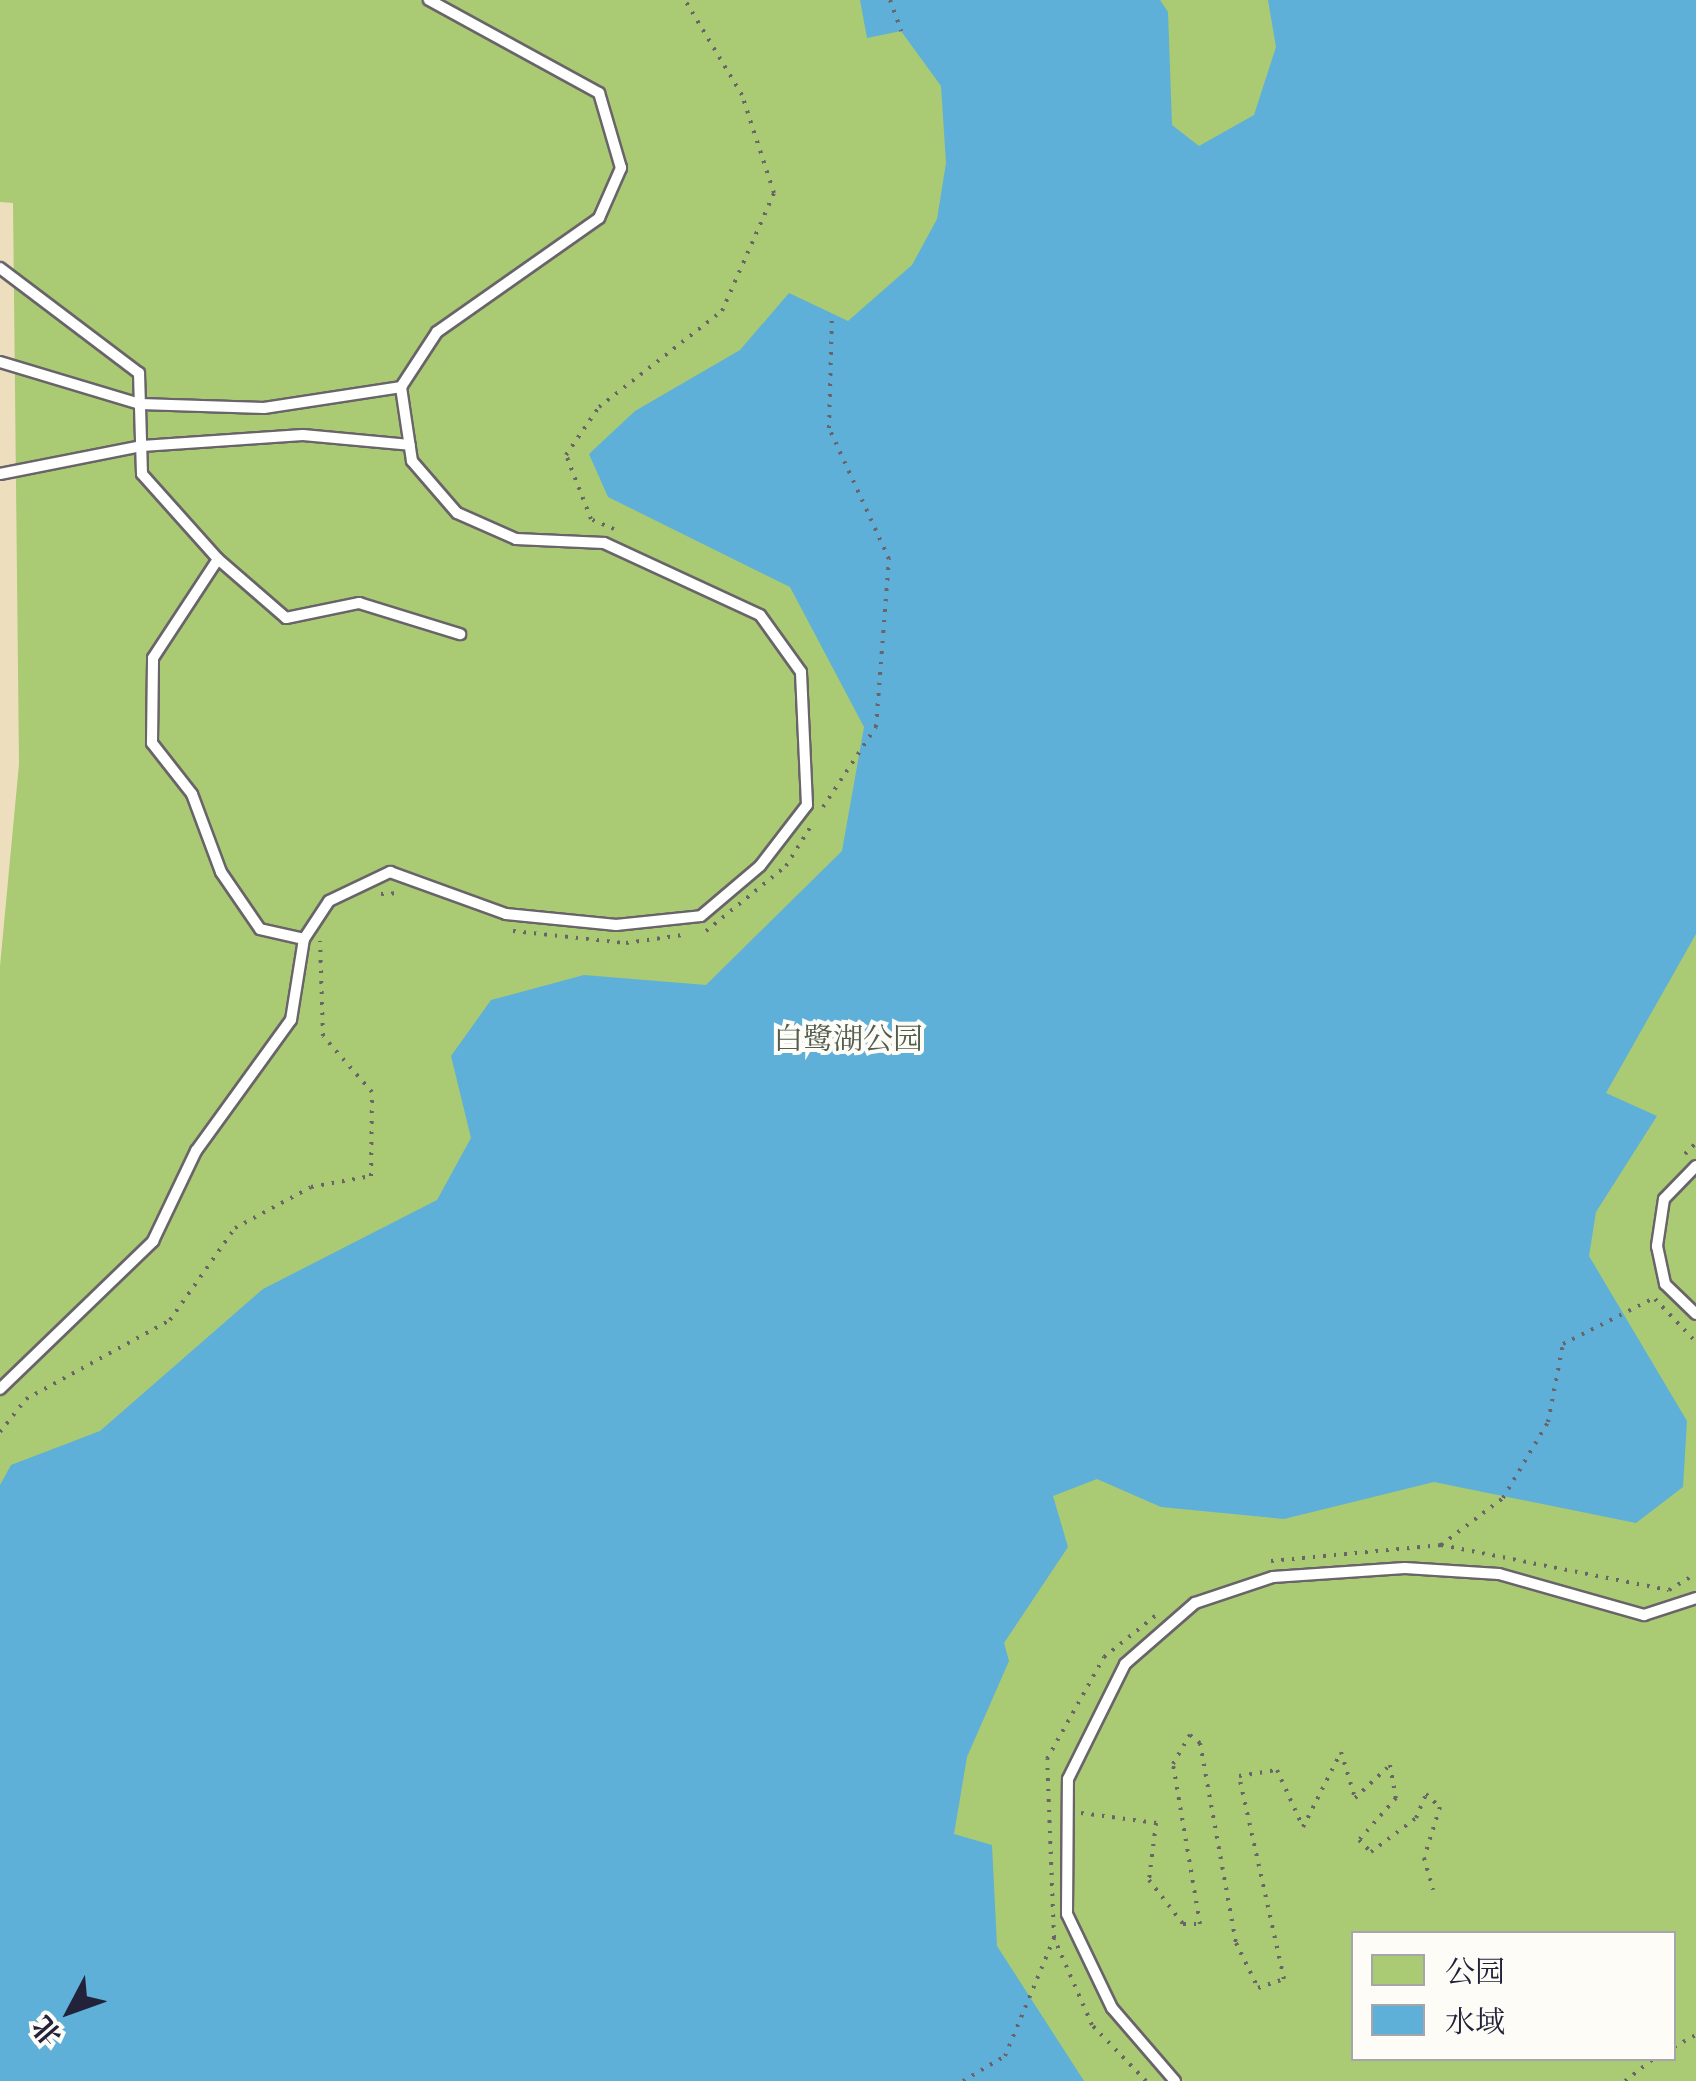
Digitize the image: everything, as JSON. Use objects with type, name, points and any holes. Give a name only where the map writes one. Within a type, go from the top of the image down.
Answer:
[{"type":"lane","points":[[0,1389],[154,1241],[196,1152],[290,1020],[304,939],[329,901],[390,872],[506,914],[616,925],[701,916],[807,806],[801,672],[760,614],[604,543],[516,539],[457,513],[410,445],[401,387],[438,332],[598,218],[621,168],[599,93],[429,0]]},
{"type":"lane","points":[[0,268],[140,373],[142,474],[218,558],[286,618],[359,603],[460,634]]},
{"type":"lane","points":[[0,362],[140,404],[264,408],[401,387]]},
{"type":"lane","points":[[0,474],[142,446],[303,435],[410,445]]},
{"type":"lane","points":[[218,558],[153,658],[152,743],[192,794],[220,872],[260,929],[304,939]]},
{"type":"lane","points":[[1696,1166],[1664,1198],[1657,1246],[1665,1284],[1696,1314]]},
{"type":"lane","points":[[1175,2081],[1112,2008],[1067,1914],[1062,1810],[1125,1664],[1195,1604],[1242,1588],[1405,1568],[1499,1574],[1644,1616],[1696,1598]]},
{"type":"path","points":[[628,536],[592,519],[566,455],[599,407],[722,312],[774,193],[742,95],[686,0]]},
{"type":"path","points":[[890,0],[901,31]]},
{"type":"path","points":[[502,926],[626,942],[716,930],[786,866],[876,727],[888,559],[829,428],[832,314]]},
{"type":"path","points":[[822,790],[824,807]]},
{"type":"path","points":[[362,895],[408,893]]},
{"type":"path","points":[[0,1432],[26,1399],[170,1320],[235,1228],[311,1187],[371,1176],[372,1092],[322,1036],[320,930]]},
{"type":"path","points":[[1441,1545],[1503,1498],[1548,1422],[1564,1344],[1654,1298]]},
{"type":"path","points":[[1256,1566],[1290,1554],[1441,1545],[1669,1590],[1696,1574]]},
{"type":"path","points":[[1146,2081],[1092,2025],[1054,1938],[1047,1760],[1104,1657],[1175,1600]]},
{"type":"path","points":[[1062,1810],[1156,1823],[1149,1880],[1183,1924],[1200,1924],[1173,1764],[1190,1735],[1200,1743],[1236,1943],[1258,1988],[1284,1979],[1239,1776],[1277,1770],[1303,1826],[1341,1752],[1355,1798],[1390,1764],[1396,1798],[1359,1840],[1371,1852],[1416,1818],[1426,1794],[1440,1807],[1424,1858],[1433,1890]]},
{"type":"path","points":[[963,2081],[1005,2056],[1054,1938]]},
{"type":"path","points":[[1625,2081],[1650,2061]]},
{"type":"green space","name":"白鹭湖公园","points":[[0,0],[1696,0],[1696,2081],[0,2081],[0,966],[19,764],[13,203],[0,202]]},
{"type":"water","name":"白鹭湖公园","points":[[860,0],[1160,0],[1168,12],[1172,125],[1199,146],[1254,115],[1276,47],[1268,0],[1696,0],[1696,934],[1606,1093],[1657,1116],[1596,1212],[1589,1256],[1687,1421],[1683,1487],[1636,1523],[1434,1482],[1284,1519],[1161,1507],[1097,1479],[1053,1496],[1068,1547],[1004,1643],[1009,1661],[967,1757],[954,1834],[992,1845],[997,1946],[1084,2081],[0,2081],[0,1485],[11,1465],[100,1431],[263,1289],[437,1200],[471,1138],[451,1056],[491,1000],[584,975],[706,985],[842,851],[864,727],[790,587],[608,497],[589,454],[635,411],[740,350],[789,293],[848,321],[912,265],[937,219],[946,163],[941,86],[901,31],[867,38]]}]
